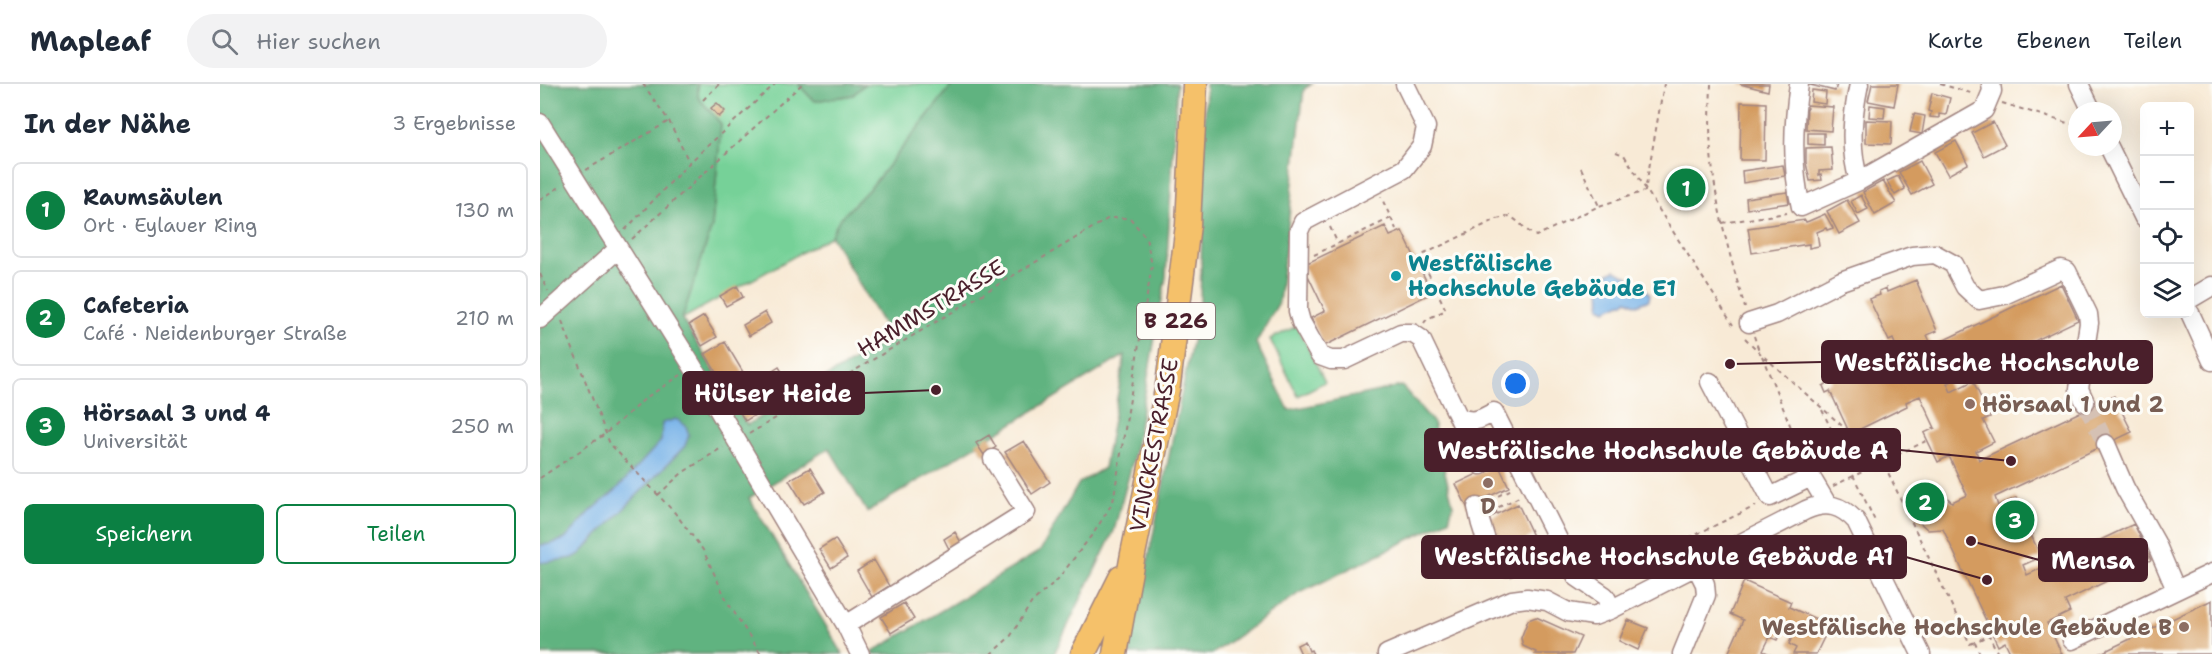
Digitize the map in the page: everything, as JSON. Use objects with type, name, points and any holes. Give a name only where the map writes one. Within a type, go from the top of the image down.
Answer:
[{"type":"main road","name":"VINCKESTRASSE","points":[[1115,654],[1168,385],[1188,225],[1195,128],[1195,84]]},
{"type":"main road","name":"VINCKESTRASSE","points":[[1083,654],[1133,554]]},
{"type":"street","points":[[1405,84],[1426,127],[1422,146],[1404,169],[1303,222],[1299,231],[1298,311],[1315,349],[1320,356],[1331,360],[1344,360],[1401,333],[1412,333],[1420,339],[1481,465]]},
{"type":"street","points":[[1799,84],[1794,118],[1793,162],[1801,207],[1859,180],[1984,110],[1990,92]]},
{"type":"street","points":[[1859,84],[1852,134],[1853,161],[1859,180]]},
{"type":"street","points":[[2079,84],[2088,102]]},
{"type":"street","points":[[540,123],[737,439],[846,625],[860,654]]},
{"type":"street","points":[[2114,156],[2141,210]]},
{"type":"street","points":[[540,319],[618,249]]},
{"type":"street","points":[[1749,323],[1777,314],[1841,281],[1912,256],[1935,254],[1953,264],[1965,287],[1979,300],[2004,295],[2061,269],[2067,272],[2088,314],[2089,323],[2079,389],[2085,402]]},
{"type":"street","points":[[2194,297],[2212,286]]},
{"type":"street","points":[[2192,318],[2212,361]]},
{"type":"street","points":[[1710,382],[1770,497],[1819,492],[1856,521],[1921,654]]},
{"type":"street","points":[[1458,416],[1478,421],[1494,412],[1525,488],[1563,549],[1577,577],[1605,596],[1612,609]]},
{"type":"street","points":[[2106,444],[2125,488],[2156,543],[2176,590]]},
{"type":"street","points":[[846,625],[1026,512],[993,459]]},
{"type":"street","points":[[1387,654],[1512,600],[1527,598],[1547,601],[1568,612],[1594,616],[1816,505],[1819,492]]},
{"type":"street","points":[[1476,507],[1481,530],[1499,566],[1508,567],[1563,549]]},
{"type":"street","points":[[1682,654],[1706,595],[1705,584],[1696,566]]},
{"type":"street","points":[[2072,640],[2212,573]]},
{"type":"path","points":[[644,84],[669,121],[689,163]]},
{"type":"path","points":[[703,100],[719,84]]},
{"type":"path","points":[[618,249],[625,228],[689,163],[775,84]]},
{"type":"path","points":[[618,249],[632,239],[802,84]]},
{"type":"path","points":[[1415,335],[1427,319],[1446,310],[1420,256],[1497,219],[1509,216],[1516,219],[1528,232],[1536,236],[1599,206],[1645,191],[1664,84]]},
{"type":"path","points":[[1711,84],[1710,125],[1713,172],[1722,223],[1749,323],[1819,492],[1928,440]]},
{"type":"path","points":[[1940,84],[1990,92],[2068,122]]},
{"type":"path","points":[[540,200],[575,176],[669,121]]},
{"type":"path","points":[[1581,168],[1599,206]]},
{"type":"path","points":[[1374,184],[1396,229]]},
{"type":"path","points":[[1722,223],[1789,213],[1801,207]]},
{"type":"path","name":"HAMMSTRASSE","points":[[658,495],[682,473],[737,439],[752,433],[1109,218],[1130,219],[1146,238],[1152,266],[1113,502],[1095,531],[1058,579],[1032,602],[1010,638],[991,654]]},
{"type":"path","points":[[1306,259],[1391,218]]},
{"type":"path","points":[[1330,227],[1338,244]]},
{"type":"path","points":[[540,274],[610,444],[651,487],[703,550],[728,603],[761,654]]},
{"type":"path","points":[[540,478],[605,434],[646,397],[693,367]]},
{"type":"path","points":[[1821,407],[1871,511]]},
{"type":"path","points":[[1883,462],[1970,644],[1989,635],[1998,654]]},
{"type":"path","points":[[1476,507],[1525,488]]},
{"type":"path","points":[[1497,514],[1495,509],[1525,488]]},
{"type":"path","points":[[1563,549],[1589,552],[1595,560],[1625,568],[1764,502],[1770,497]]},
{"type":"path","points":[[1974,642],[1980,654]]},
{"type":"green space","points":[[540,84],[698,84],[698,97],[721,124],[712,226],[682,319],[747,425],[891,338],[831,236],[839,220],[872,186],[953,84],[1177,84],[1166,277],[1133,460],[1114,531],[1054,654],[869,654],[1040,551],[1079,483],[1104,468],[1125,355],[867,512],[829,448],[749,498],[843,654],[540,654]]},
{"type":"green space","points":[[698,84],[798,84],[814,101],[853,95],[865,84],[953,84],[872,186],[839,220],[831,236],[682,319],[712,226],[721,124],[698,97]]},
{"type":"green space","points":[[798,84],[865,84],[853,95],[814,101]]},
{"type":"green space","points":[[1206,84],[1312,84],[1304,89],[1279,302],[1256,343],[1289,410],[1402,386],[1433,422],[1453,505],[1449,520],[1298,594],[1212,654],[1129,654],[1200,302]]},
{"type":"green space","points":[[1297,326],[1325,382],[1298,396],[1270,339]]},
{"type":"water","points":[[1615,270],[1640,283],[1650,294],[1649,300],[1637,305],[1628,300],[1606,310],[1600,307],[1601,282]]},
{"type":"water","points":[[676,419],[686,426],[689,435],[685,446],[580,554],[573,558],[540,563],[540,545],[565,539],[591,511],[616,490],[661,441],[662,423]]},
{"type":"building","points":[[1740,84],[1769,84],[1768,91]]},
{"type":"building","points":[[1806,84],[1837,84],[1835,91]]},
{"type":"building","points":[[1872,84],[1898,84],[1894,106],[1868,101]]},
{"type":"building","points":[[1812,90],[1826,92],[1825,104],[1811,102]]},
{"type":"building","points":[[1932,93],[1950,98],[1946,115],[1939,114],[1939,118],[1930,117],[1931,112],[1928,111]]},
{"type":"building","points":[[1741,102],[1766,103],[1765,160],[1740,160]]},
{"type":"building","points":[[717,103],[725,111],[719,117],[711,108]]},
{"type":"building","points":[[1807,105],[1833,107],[1831,131],[1806,129]]},
{"type":"building","points":[[1870,105],[1885,107],[1884,118],[1869,117]]},
{"type":"building","points":[[1914,114],[1925,116],[1922,134],[1910,132]]},
{"type":"building","points":[[1866,120],[1892,121],[1891,144],[1866,143]]},
{"type":"building","points":[[1993,122],[2005,145],[1984,156],[1972,133]]},
{"type":"building","points":[[1808,133],[1824,133],[1824,145],[1808,144]]},
{"type":"building","points":[[1956,141],[1968,164],[1948,175],[1935,152]]},
{"type":"building","points":[[1831,147],[1833,170],[1819,171],[1822,180],[1810,181],[1806,163],[1806,148]]},
{"type":"building","points":[[1920,161],[1932,184],[1912,195],[1899,172]]},
{"type":"building","points":[[1783,165],[1785,176],[1743,183],[1742,171]]},
{"type":"building","points":[[1898,176],[1905,189],[1895,195],[1887,181]]},
{"type":"building","points":[[1883,181],[1896,203],[1875,215],[1863,192]]},
{"type":"building","points":[[1787,192],[1789,203],[1747,209],[1746,198]]},
{"type":"building","points":[[1861,195],[1868,209],[1858,214],[1851,201]]},
{"type":"building","points":[[1847,200],[1860,223],[1839,234],[1827,211]]},
{"type":"building","points":[[1825,214],[1833,228],[1817,232],[1819,246],[1809,248],[1809,244],[1752,253],[1748,228],[1805,220],[1806,222]]},
{"type":"building","name":"Westfälische Hochschule Gebäude E1","points":[[1385,226],[1390,236],[1402,231],[1432,293],[1324,346],[1311,318],[1325,311],[1303,265]]},
{"type":"building","points":[[1916,280],[1937,331],[1927,335],[1932,346],[2061,284],[2078,320],[1947,383],[1951,392],[1973,381],[1990,417],[1983,420],[1994,442],[1976,451],[1979,460],[2114,396],[2132,432],[1995,497],[1998,506],[2016,498],[2033,534],[2031,535],[2041,557],[2023,565],[2027,575],[2134,524],[2151,560],[2065,601],[2070,612],[2047,623],[2062,654],[2011,654],[2005,642],[1998,646],[1943,529],[1928,530],[1916,519],[1915,504],[1926,493],[1941,492],[1952,502],[1967,495],[1949,456],[1938,462],[1924,433],[1935,428],[1920,396],[1906,402],[1907,406],[1850,434],[1830,391],[1826,393],[1823,386],[1831,381],[1826,370],[1882,343],[1885,349],[1895,344],[1893,339],[1889,341],[1869,299],[1880,295],[1879,291],[1886,288],[1887,292]]},
{"type":"building","points":[[737,286],[743,297],[726,306],[720,296]]},
{"type":"building","points":[[765,312],[771,323],[749,336],[743,325]]},
{"type":"building","points":[[704,316],[717,337],[702,346],[689,325]]},
{"type":"building","points":[[725,342],[765,409],[745,421],[705,354]]},
{"type":"building","points":[[779,367],[795,393],[783,400],[767,375]]},
{"type":"building","points":[[989,435],[996,447],[984,455],[976,443]]},
{"type":"building","points":[[1024,441],[1050,482],[1032,494],[1005,452]]},
{"type":"building","name":"D","points":[[1498,464],[1509,487],[1467,507],[1456,484]]},
{"type":"building","points":[[810,468],[825,492],[804,504],[789,480]]},
{"type":"building","points":[[1518,504],[1533,536],[1501,551],[1486,519]]},
{"type":"building","points":[[955,532],[962,544],[950,551],[944,539]]},
{"type":"building","points":[[835,539],[847,558],[831,568],[819,549]]},
{"type":"building","points":[[874,560],[889,586],[872,597],[857,571]]},
{"type":"building","points":[[1744,581],[1791,602],[1789,607],[1830,625],[1816,654],[1793,654],[1796,648],[1789,644],[1794,632],[1783,627],[1777,640],[1770,637],[1763,651],[1770,654],[1728,654],[1743,620],[1730,614]]},
{"type":"building","name":"Westfälische Hochschule Gebäude B","points":[[2212,600],[2212,654],[2099,654]]},
{"type":"building","points":[[904,603],[914,619],[891,633],[881,617]]},
{"type":"building","points":[[1536,617],[1581,637],[1573,654],[1535,654],[1536,652],[1523,646],[1521,638],[1528,620]]},
{"type":"building","points":[[1628,620],[1648,628],[1638,650],[1619,641]]},
{"type":"building","points":[[1305,641],[1309,651],[1311,650],[1313,654],[1301,654],[1297,645]]},
{"type":"tunnel","points":[[2085,402],[2106,444]]},
{"type":"place","name":"Raumsäulen","points":[[1686,188]]},
{"type":"place","name":"Westfälische Hochschule Gebäude E1","points":[[1396,276]]},
{"type":"place","name":"Westfälische Hochschule","points":[[1730,364]]},
{"type":"place","name":"Hülser Heide","points":[[936,390]]},
{"type":"place","name":"Hörsaal 1 und 2","points":[[1970,404]]},
{"type":"place","name":"Westfälische Hochschule Gebäude A","points":[[2011,461]]},
{"type":"place","name":"D","points":[[1488,483]]},
{"type":"place","name":"Cafeteria","points":[[1925,502]]},
{"type":"place","name":"Hörsaal 3 und 4","points":[[2015,520]]},
{"type":"place","name":"Mensa","points":[[1971,541]]},
{"type":"place","name":"Westfälische Hochschule Gebäude A1","points":[[1987,580]]},
{"type":"place","name":"Westfälische Hochschule Gebäude B","points":[[2184,627]]}]
